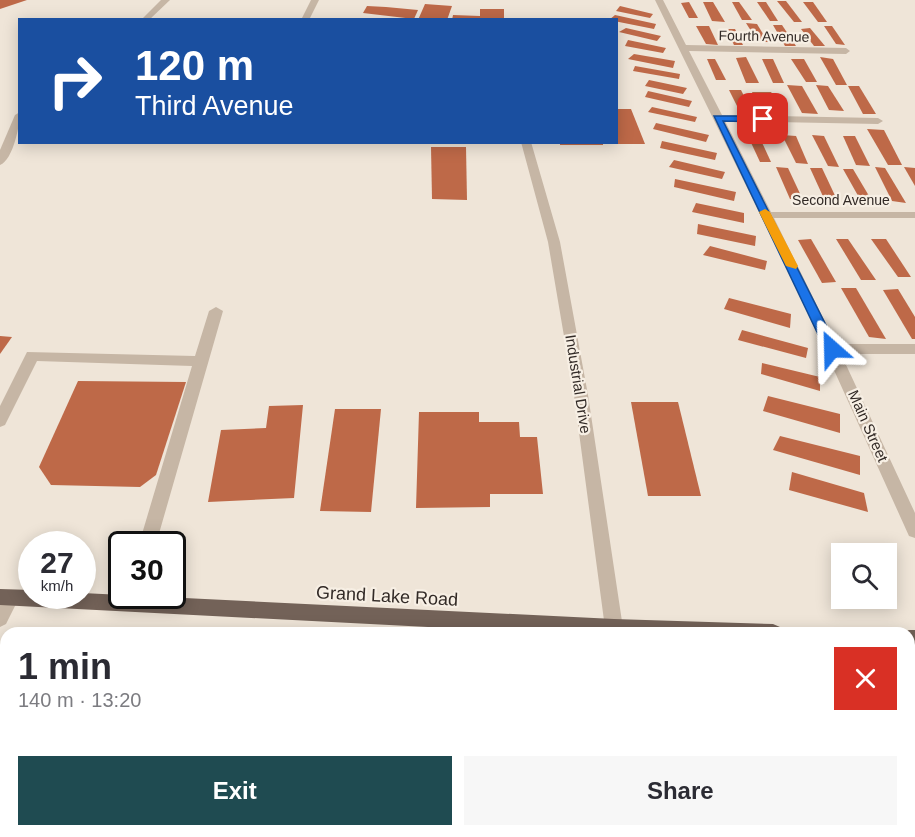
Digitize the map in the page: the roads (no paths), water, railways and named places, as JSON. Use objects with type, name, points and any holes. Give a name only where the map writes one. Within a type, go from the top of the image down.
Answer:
[{"type":"main road","name":"Grand Lake Road","points":[[5,598],[108,600]]},
{"type":"main road","name":"Grand Lake Road","points":[[186,603],[597,627]]},
{"type":"street","points":[[146,18],[166,0]]},
{"type":"street","points":[[306,18],[315,0]]},
{"type":"street","name":"Main Street","points":[[659,0],[832,349],[915,531]]},
{"type":"street","name":"Fourth Avenue","points":[[681,48],[846,51]]},
{"type":"street","points":[[717,118],[878,121]]},
{"type":"street","points":[[0,162],[6,153],[18,120]]},
{"type":"street","name":"Industrial Drive","points":[[527,144],[556,254],[581,395],[614,627]]},
{"type":"street","name":"Second Avenue","points":[[766,215],[915,215]]},
{"type":"street","points":[[151,531],[216,311]]},
{"type":"street","points":[[832,349],[915,349]]},
{"type":"street","points":[[0,421],[32,356],[200,361]]},
{"type":"street","points":[[0,618],[5,598]]}]
